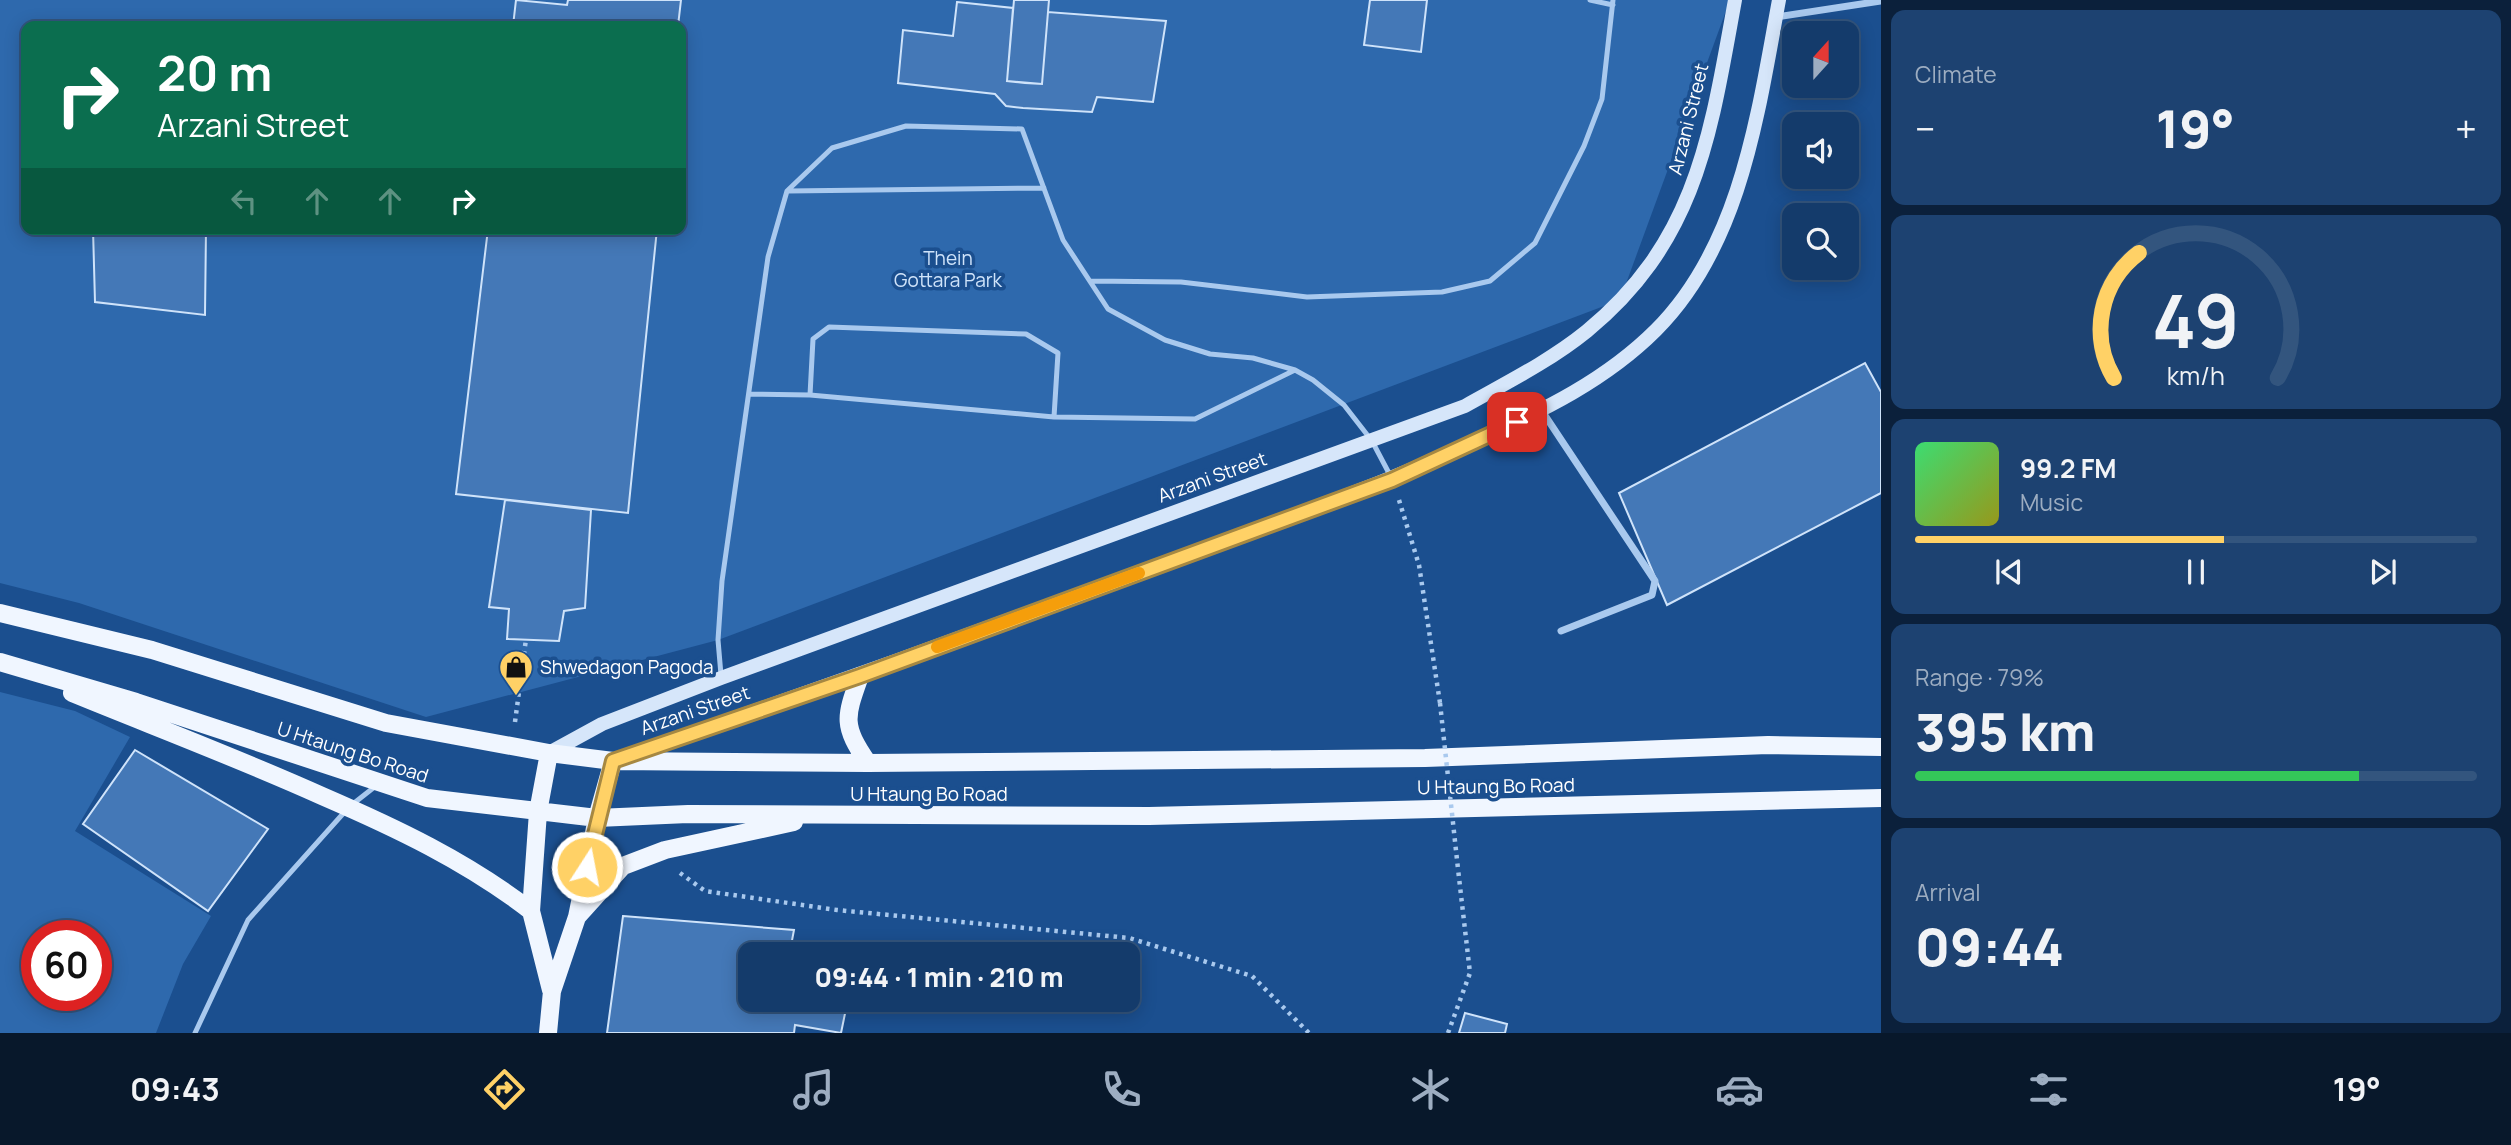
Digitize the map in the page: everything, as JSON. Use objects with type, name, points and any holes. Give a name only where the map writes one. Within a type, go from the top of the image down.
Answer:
[{"type":"main road","name":"Arzani Street","points":[[549,753],[602,724],[721,678],[1465,406],[1548,359],[1587,331],[1625,296],[1666,241],[1693,191],[1710,134],[1735,0]]},
{"type":"main road","name":"Arzani Street","points":[[613,761],[860,676],[1392,480],[1542,411],[1606,373],[1657,329],[1709,259],[1728,217],[1743,167],[1779,0]]},
{"type":"main road","name":"U Htaung Bo Road","points":[[0,612],[152,650],[386,723],[549,753],[613,761],[868,763],[1424,758],[1769,745],[1881,747]]},
{"type":"main road","points":[[0,663],[349,807],[432,845],[499,886],[531,911]]},
{"type":"main road","name":"U Htaung Bo Road","points":[[0,663],[136,702],[427,798],[597,818],[688,814],[1149,816],[1881,799]]},
{"type":"main road","points":[[860,676],[847,712],[846,725],[868,763]]},
{"type":"main road","points":[[549,753],[538,812],[531,911],[552,991]]},
{"type":"main road","points":[[548,1033],[552,991],[577,917],[597,818],[613,761]]},
{"type":"main road","points":[[577,917],[623,866],[665,850],[832,815]]},
{"type":"street","points":[[1776,17],[1881,1]]},
{"type":"street","points":[[1542,411],[1655,581],[1652,595],[1561,631]]},
{"type":"lane","points":[[1090,281],[1181,282],[1307,297],[1442,292],[1490,281],[1535,243],[1584,146],[1602,99],[1613,2],[1590,0]]},
{"type":"lane","points":[[721,678],[718,640],[722,581],[768,257],[787,191],[832,148],[906,126],[1021,129],[1063,240],[1108,309],[1165,340],[1210,354],[1254,358],[1295,370],[1344,405],[1372,441],[1392,480]]},
{"type":"lane","points":[[787,191],[1044,188]]},
{"type":"lane","points":[[810,395],[813,339],[829,327],[1026,334],[1058,353],[1054,417]]},
{"type":"lane","points":[[749,394],[810,395],[1054,417],[1195,419],[1295,370]]},
{"type":"lane","points":[[195,1033],[248,919],[349,807],[378,784]]},
{"type":"path","points":[[1392,480],[1419,565],[1440,703],[1470,973],[1448,1033]]},
{"type":"path","points":[[516,716],[526,639]]},
{"type":"path","points":[[665,850],[684,878],[705,891],[837,910],[1129,938],[1252,976],[1309,1033]]},
{"type":"green space","name":"Thein Gottara Park","points":[[0,0],[1730,0],[1620,300],[718,640],[426,717],[79,603],[0,583]]},
{"type":"green space","points":[[0,692],[75,711],[130,737],[75,831],[211,916],[183,964],[156,1033],[0,1033]]},
{"type":"building","points":[[516,0],[567,5],[568,0],[681,0],[679,21],[514,21]]},
{"type":"building","points":[[1014,0],[1049,0],[1042,84],[1007,81]]},
{"type":"building","points":[[1370,0],[1427,0],[1421,52],[1364,45]]},
{"type":"building","points":[[957,2],[1013,8],[1007,81],[1025,83],[1042,84],[1048,12],[1166,21],[1153,102],[1097,97],[1092,112],[1023,108],[1006,106],[995,94],[898,83],[903,30],[953,36]]},
{"type":"building","points":[[93,235],[206,235],[205,315],[95,302]]},
{"type":"building","points":[[487,235],[656,235],[628,513],[456,494]]},
{"type":"building","points":[[1865,363],[1881,392],[1881,493],[1667,605],[1619,493]]},
{"type":"building","points":[[505,500],[591,510],[585,608],[564,611],[559,641],[507,639],[509,609],[489,607]]},
{"type":"building","points":[[135,750],[268,829],[208,911],[83,824]]},
{"type":"building","points":[[623,916],[794,930],[792,942],[738,942],[738,1012],[845,1012],[841,1033],[795,1025],[794,1033],[607,1033]]},
{"type":"building","points":[[1465,1013],[1507,1024],[1505,1033],[1459,1033]]},
{"type":"slow traffic","points":[[937,647],[1139,573]]},
{"type":"place","name":"Shwedagon Pagoda","points":[[516,697]]},
{"type":"route","points":[[587,867],[613,761],[860,676],[1392,480],[1517,422]]}]
